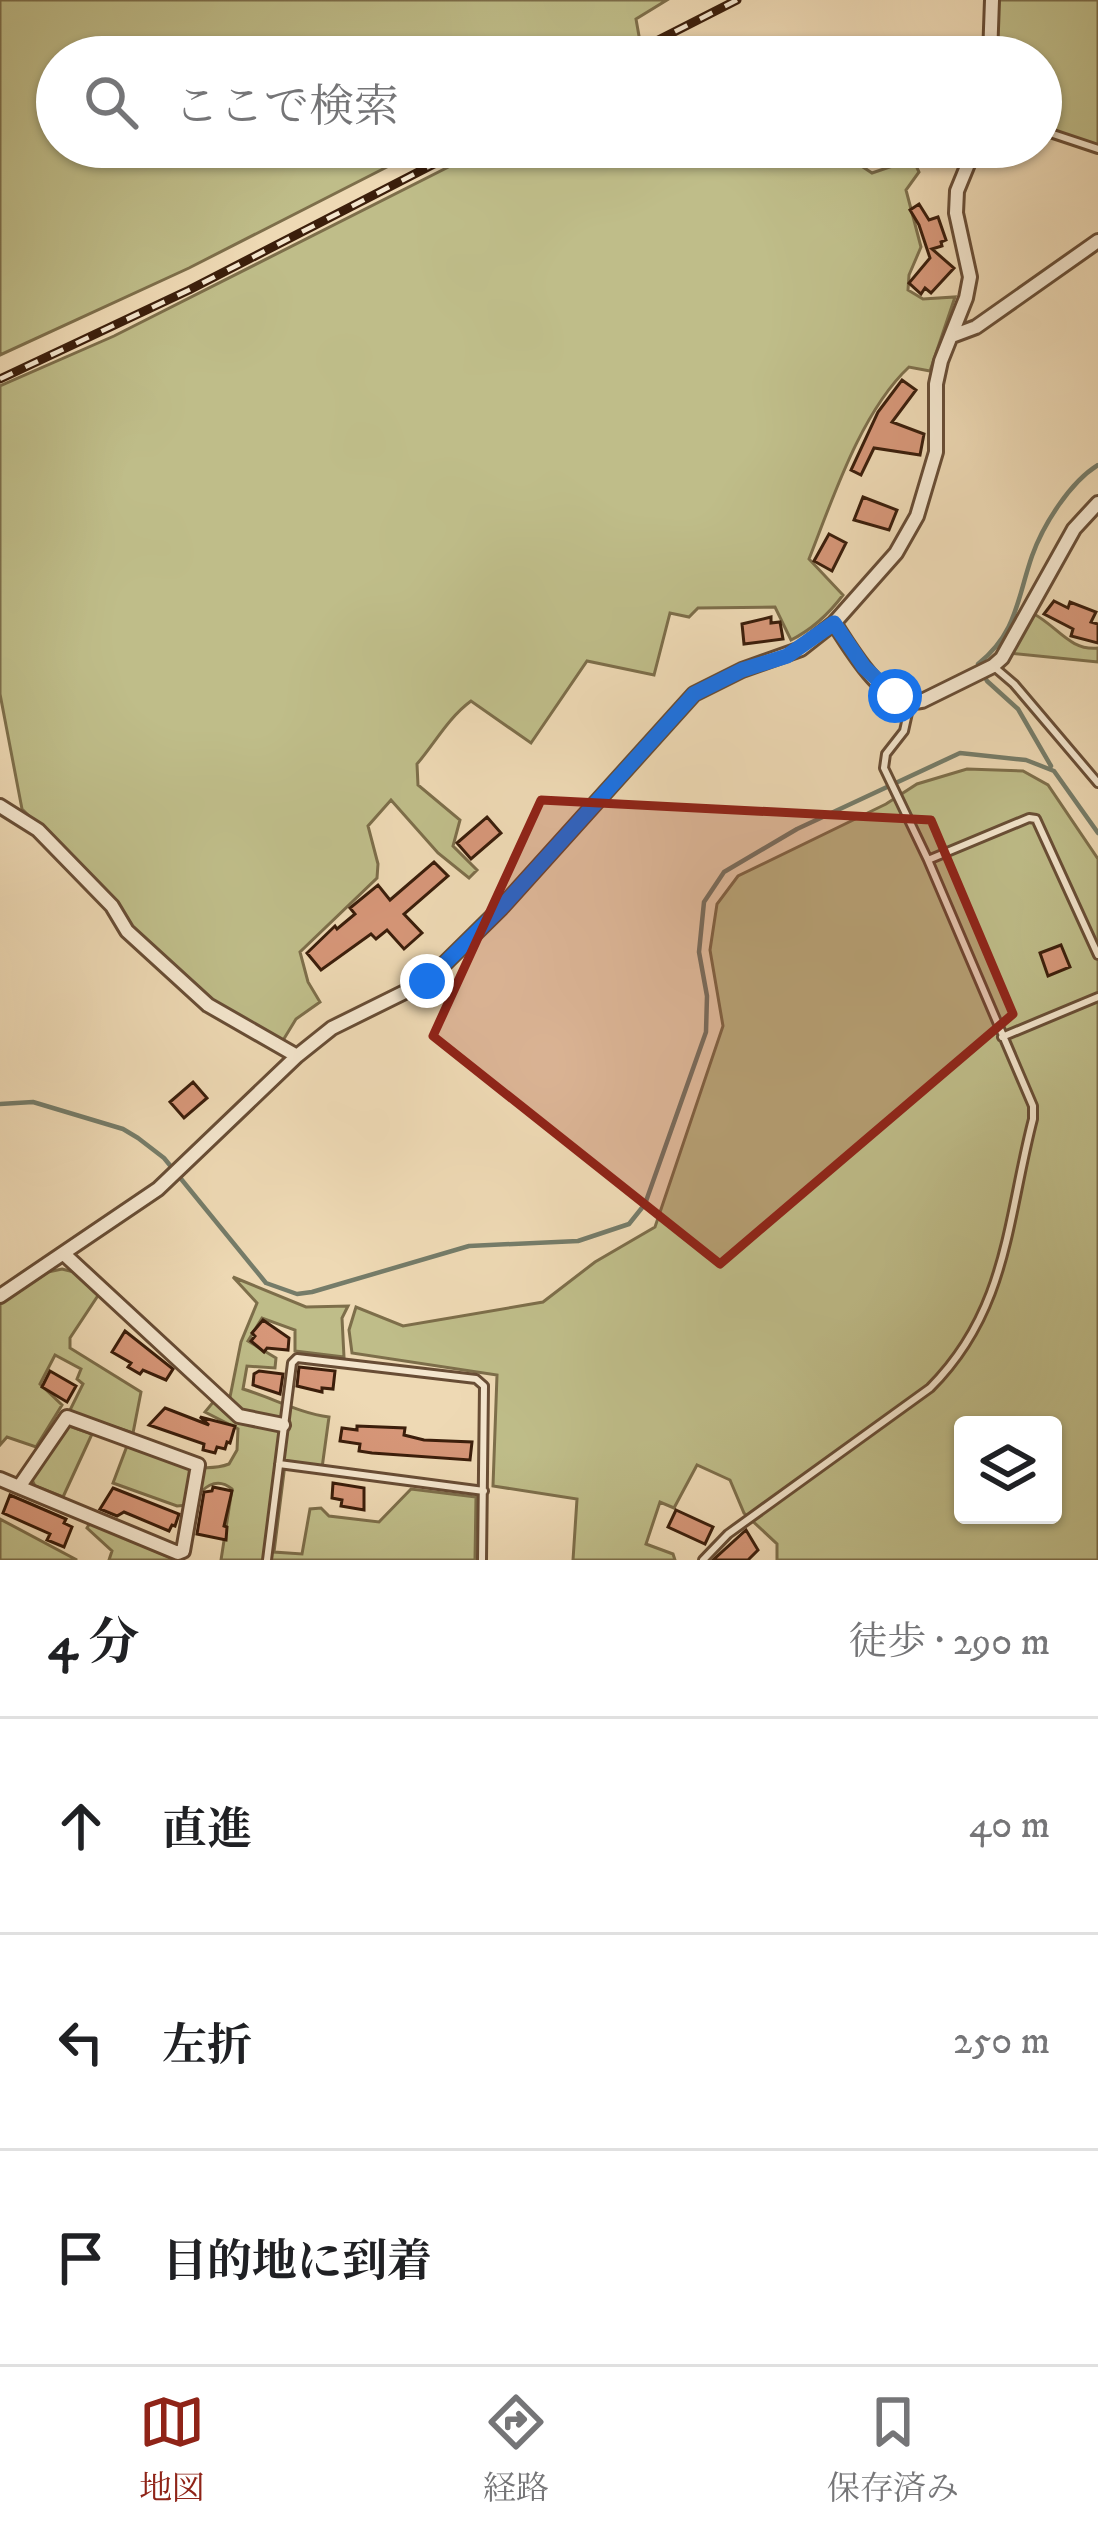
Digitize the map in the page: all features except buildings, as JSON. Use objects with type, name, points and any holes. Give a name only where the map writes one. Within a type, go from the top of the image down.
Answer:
[{"type":"street","points":[[991,36],[992,0]]},
{"type":"street","points":[[0,1296],[164,1184],[332,1028],[427,981],[501,908],[694,694],[742,670],[787,656],[834,623],[896,553],[917,516],[936,452],[941,361],[970,277],[956,212],[957,191],[966,168]]},
{"type":"street","points":[[952,336],[976,327],[1098,241]]},
{"type":"street","points":[[834,623],[864,667],[910,704],[993,666],[1074,529],[1098,503]]},
{"type":"street","points":[[0,806],[38,830],[112,907],[127,931],[208,1005],[297,1056]]},
{"type":"street","points":[[64,1254],[239,1416],[284,1425]]},
{"type":"street","points":[[0,1479],[178,1553],[183,1551],[200,1470],[198,1465],[67,1418],[19,1486]]},
{"type":"lane","points":[[1062,137],[1098,149]]},
{"type":"lane","points":[[993,666],[1066,741],[1098,783]]},
{"type":"lane","points":[[703,1560],[728,1534],[930,1388],[974,1333],[1004,1265],[1033,1106],[887,775],[883,761],[904,731],[910,704]]},
{"type":"lane","points":[[928,860],[1036,819],[1098,955]]},
{"type":"lane","points":[[1002,1037],[1098,997]]},
{"type":"lane","points":[[268,1560],[292,1363],[297,1358],[476,1379],[487,1393],[482,1560]]},
{"type":"lane","points":[[279,1464],[484,1491]]},
{"type":"highlighted area","points":[[541,800],[931,820],[1013,1014],[720,1264],[433,1036]]},
{"type":"shaded area","points":[[0,0],[667,0],[636,19],[639,36],[36,36],[36,168],[385,168],[189,268],[0,355]]},
{"type":"shaded area","points":[[997,0],[1098,0],[1098,146],[1062,133],[1062,36],[994,36]]},
{"type":"shaded area","points":[[446,168],[864,168],[872,173],[917,168],[906,190],[921,247],[908,290],[923,299],[955,297],[930,371],[909,367],[876,407],[828,510],[809,559],[843,595],[832,609],[791,640],[775,607],[698,608],[689,617],[670,613],[654,675],[587,661],[531,743],[471,701],[417,764],[418,785],[460,820],[453,846],[477,870],[469,878],[438,853],[391,800],[368,826],[377,878],[300,952],[308,982],[320,1002],[296,1019],[282,1042],[212,1002],[131,927],[116,903],[22,809],[0,694],[0,386],[114,336]]},
{"type":"shaded area","points":[[1034,614],[1072,642],[1098,648],[1098,662],[1009,653]]},
{"type":"shaded area","points":[[967,769],[1023,771],[1048,785],[1098,859],[1098,1560],[777,1560],[777,1544],[744,1513],[730,1480],[697,1465],[674,1508],[660,1502],[646,1544],[673,1554],[675,1560],[573,1560],[577,1499],[493,1486],[497,1375],[352,1353],[349,1330],[356,1307],[403,1326],[543,1302],[595,1262],[655,1227],[723,1026],[710,950],[717,904],[738,876],[886,804],[917,784]]},
{"type":"shaded area","points":[[48,1272],[74,1272],[99,1294],[70,1338],[70,1348],[141,1392],[133,1433],[69,1412],[83,1384],[77,1379],[81,1369],[55,1355],[40,1384],[62,1405],[36,1447],[7,1437],[0,1445],[0,1304]]},
{"type":"shaded area","points":[[233,1277],[306,1307],[348,1306],[342,1318],[344,1357],[295,1351],[295,1330],[262,1318],[248,1341],[276,1358],[275,1368],[247,1366],[243,1389],[329,1417],[322,1468],[285,1464],[274,1552],[302,1554],[310,1509],[379,1522],[411,1489],[476,1497],[475,1560],[221,1560],[232,1489],[214,1484],[188,1505],[177,1506],[113,1483],[127,1446],[191,1466],[229,1464],[237,1450],[238,1429],[205,1412],[214,1401],[230,1397],[241,1342],[257,1303]]},
{"type":"shaded area","points":[[63,1427],[92,1434],[63,1497],[35,1486],[31,1478]]},
{"type":"shaded area","points":[[0,1519],[77,1560],[0,1560]]},
{"type":"shaded area","points":[[90,1523],[176,1560],[109,1560],[112,1551],[87,1528]]},
{"type":"waterway","points":[[1051,766],[1018,709],[987,681],[978,664],[1008,628],[1050,518],[1077,482],[1098,465]]},
{"type":"waterway","points":[[0,1104],[33,1102],[123,1129],[138,1138],[164,1158],[266,1283],[297,1294],[469,1246],[578,1241],[629,1224],[645,1204],[706,1032],[707,996],[699,952],[704,902],[724,872],[797,829],[960,753],[1026,760],[1054,771],[1098,833]]},
{"type":"railway","points":[[666,36],[737,0]]},
{"type":"railway","points":[[0,379],[189,290],[426,168]]},
{"type":"route","points":[[427,981],[501,908],[694,694],[801,649],[834,623],[864,667],[895,696]]}]
